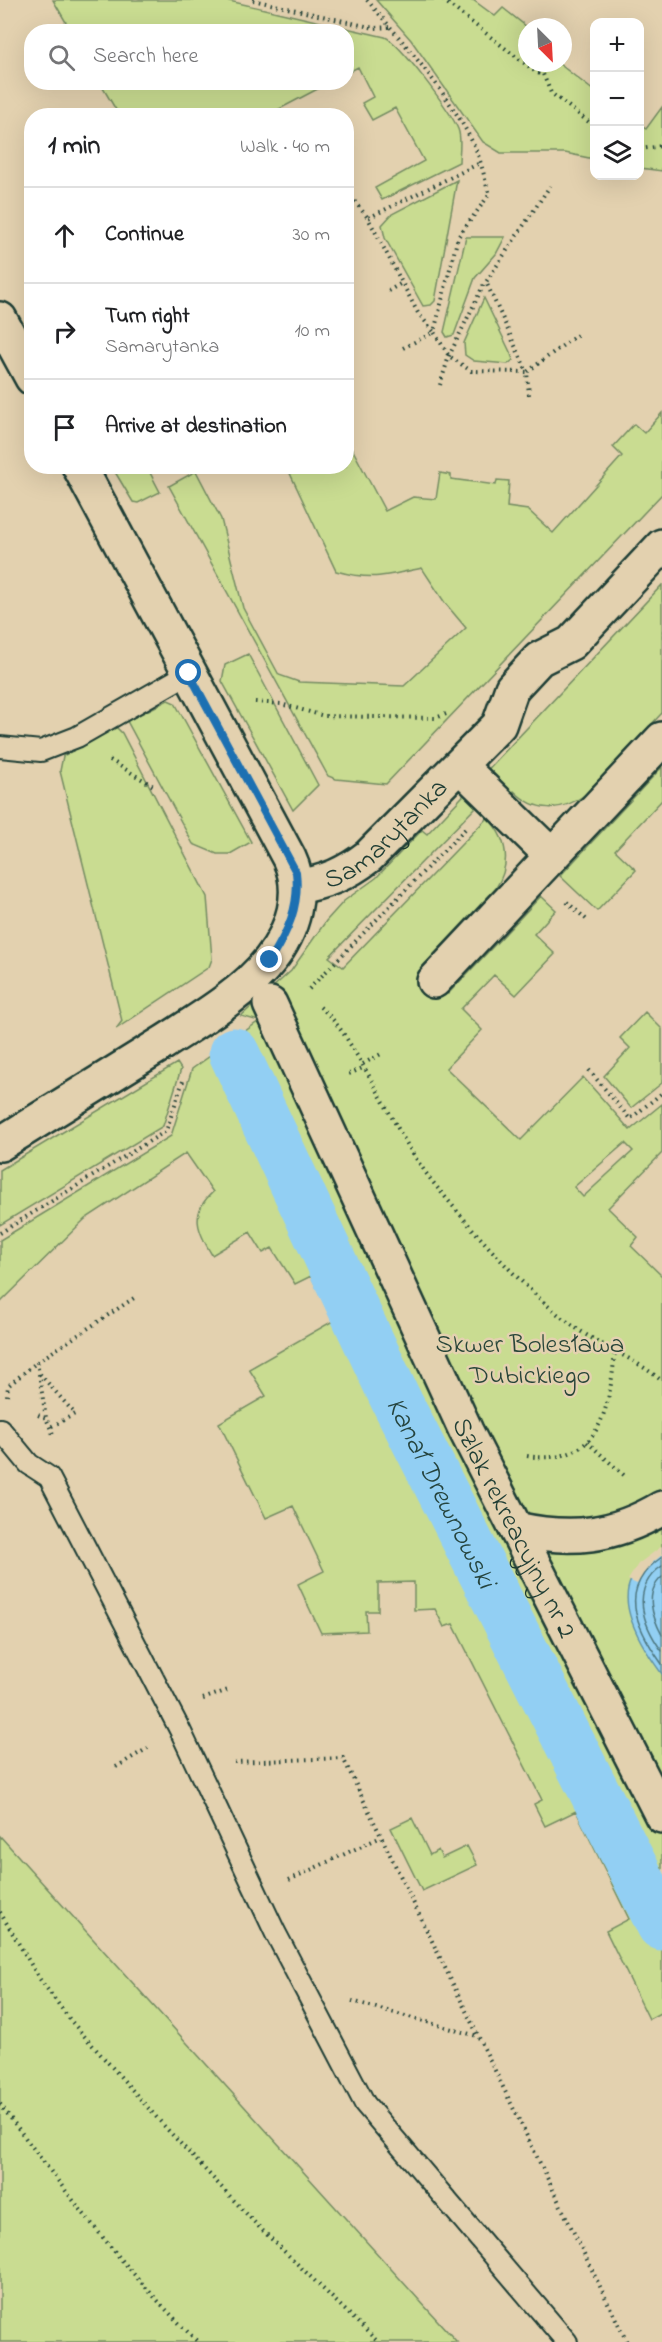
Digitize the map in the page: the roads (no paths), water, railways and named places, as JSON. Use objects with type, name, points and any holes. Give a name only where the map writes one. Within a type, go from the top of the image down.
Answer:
[{"type":"street","points":[[0,319],[24,363]]},
{"type":"street","points":[[83,474],[279,838],[296,872],[297,886]]},
{"type":"street","name":"Samarytanka","points":[[0,1144],[201,1018],[243,987],[270,960],[284,939],[291,923],[297,886],[330,880],[349,872],[369,856],[499,725],[512,688],[518,681],[539,659],[571,643],[662,546]]},
{"type":"street","points":[[434,981],[662,739]]},
{"type":"street","points":[[460,766],[552,856]]},
{"type":"street","name":"Szlak rekreacyjny nr 2","points":[[270,1004],[481,1462],[662,1816]]},
{"type":"street","points":[[516,1529],[563,1536],[596,1534],[625,1526],[661,1508]]},
{"type":"lane","points":[[0,747],[41,751],[196,685]]},
{"type":"lane","points":[[0,1429],[29,1464],[49,1477],[171,1711],[276,1932],[365,2104],[567,2342]]},
{"type":"water","points":[[662,1549],[662,1674],[640,1640],[629,1613],[627,1599],[628,1587],[634,1575],[643,1564]]},
{"type":"waterway","name":"Kanał Drewnowski","points":[[234,1053],[395,1398],[662,1925]]},
{"type":"park label","name":"Skwer Bolesława Dubickiego","points":[[530,1358]]}]
